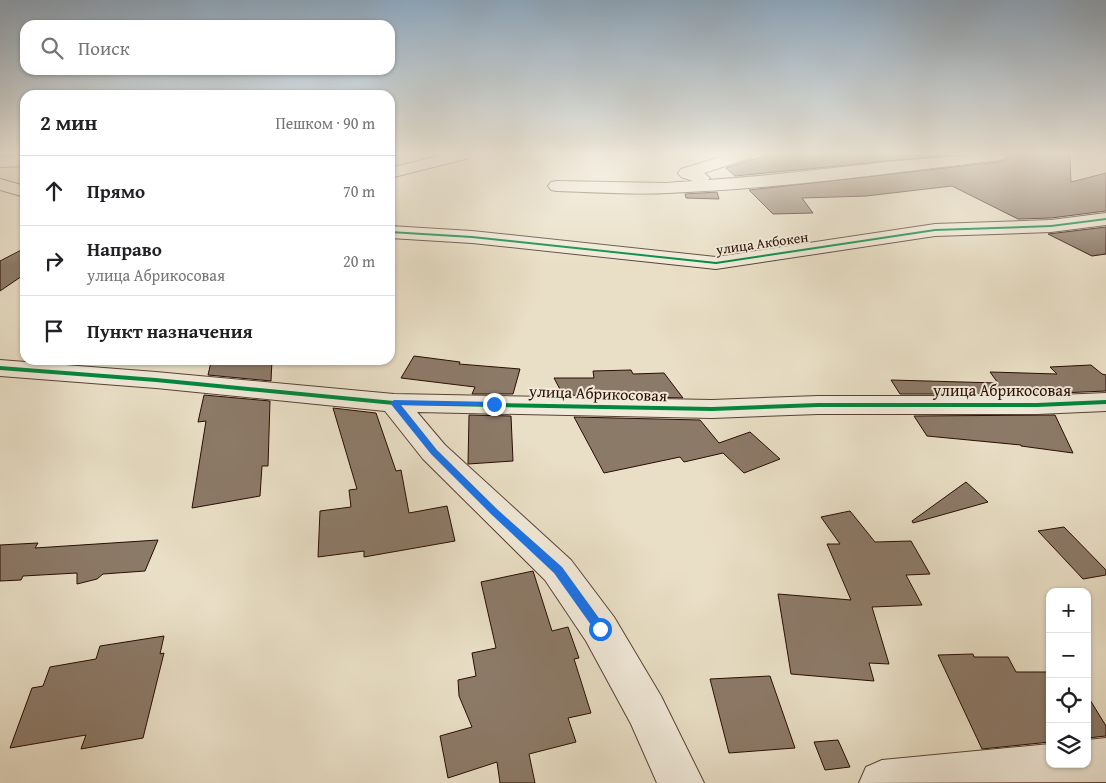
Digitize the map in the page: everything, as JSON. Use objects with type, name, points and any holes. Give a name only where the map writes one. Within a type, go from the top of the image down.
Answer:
[{"type":"street","points":[[1083,223],[1106,214]]},
{"type":"street","name":"улица Акбокен","points":[[395,232],[472,237],[716,263],[935,230],[1022,228],[1083,223],[1106,219]]},
{"type":"street","name":"улица Абрикосовая","points":[[0,368],[156,380],[394,403],[712,409],[818,405],[1037,405],[1106,402]]},
{"type":"street","points":[[394,403],[434,452],[558,570],[600,629],[646,710],[681,783]]},
{"type":"street","points":[[1091,762],[1106,760]]},
{"type":"street","points":[[882,783],[1046,766]]},
{"type":"building","points":[[717,192],[719,199],[686,198],[685,194]]},
{"type":"building","points":[[751,192],[904,192],[866,196],[802,198],[813,213],[773,214]]},
{"type":"building","points":[[963,192],[1106,192],[1106,211],[1051,218],[1018,219]]},
{"type":"building","points":[[1106,227],[1106,254],[1092,256],[1048,234]]},
{"type":"building","points":[[20,251],[20,277],[0,291],[0,261]]},
{"type":"building","points":[[414,356],[460,362],[459,364],[520,369],[513,394],[472,394],[475,387],[401,378]]},
{"type":"building","points":[[210,365],[272,365],[271,381],[208,375]]},
{"type":"building","points":[[1091,365],[1106,375],[1106,391],[1037,394],[900,394],[891,380],[998,383],[990,372],[1057,374],[1050,367]]},
{"type":"building","points":[[631,370],[633,374],[664,373],[683,398],[563,395],[554,378],[594,378],[593,371]]},
{"type":"building","points":[[204,395],[270,401],[268,466],[262,466],[260,496],[192,508],[206,421],[198,422]]},
{"type":"building","points":[[333,408],[376,413],[396,471],[401,470],[409,513],[447,506],[455,541],[364,557],[364,551],[318,557],[320,511],[351,507],[349,490],[357,489]]},
{"type":"building","points":[[469,415],[511,416],[513,461],[468,464]]},
{"type":"building","points":[[1055,415],[1073,453],[1021,445],[927,436],[914,416]]},
{"type":"building","points":[[574,417],[700,420],[719,443],[750,432],[780,459],[744,473],[723,453],[684,462],[680,457],[604,473]]},
{"type":"building","points":[[966,482],[988,502],[913,523],[912,521]]},
{"type":"building","points":[[850,511],[875,542],[911,541],[930,574],[906,575],[922,605],[872,607],[889,664],[869,663],[874,681],[791,674],[778,594],[851,600],[827,544],[840,544],[821,517]]},
{"type":"building","points":[[1064,527],[1106,570],[1106,575],[1083,579],[1038,531]]},
{"type":"building","points":[[158,540],[145,571],[103,574],[97,579],[77,584],[77,573],[23,576],[21,580],[0,581],[0,545],[38,543],[35,548]]},
{"type":"building","points":[[533,571],[552,631],[568,627],[579,658],[574,659],[591,713],[568,718],[576,742],[529,754],[535,783],[500,783],[497,762],[448,778],[440,736],[472,727],[459,696],[458,680],[476,676],[472,653],[496,648],[481,582]]},
{"type":"building","points":[[164,636],[160,654],[164,653],[143,738],[81,749],[86,735],[10,748],[32,688],[43,686],[50,667],[96,659],[100,646]]},
{"type":"building","points":[[973,654],[974,657],[1008,657],[1016,672],[1046,672],[1046,742],[982,749],[938,655]]},
{"type":"building","points":[[770,676],[795,748],[729,753],[710,679]]},
{"type":"building","points":[[1091,702],[1106,726],[1106,736],[1091,738]]},
{"type":"building","points":[[838,740],[850,767],[825,770],[814,742]]},
{"type":"cycle path","points":[[395,232],[472,237],[716,263],[935,230],[1051,226],[1106,219]]},
{"type":"cycle path","points":[[0,368],[156,380],[394,403],[712,409],[818,405],[1037,405],[1106,402]]},
{"type":"route","points":[[494,404],[394,403],[434,452],[558,570],[600,629]]}]
